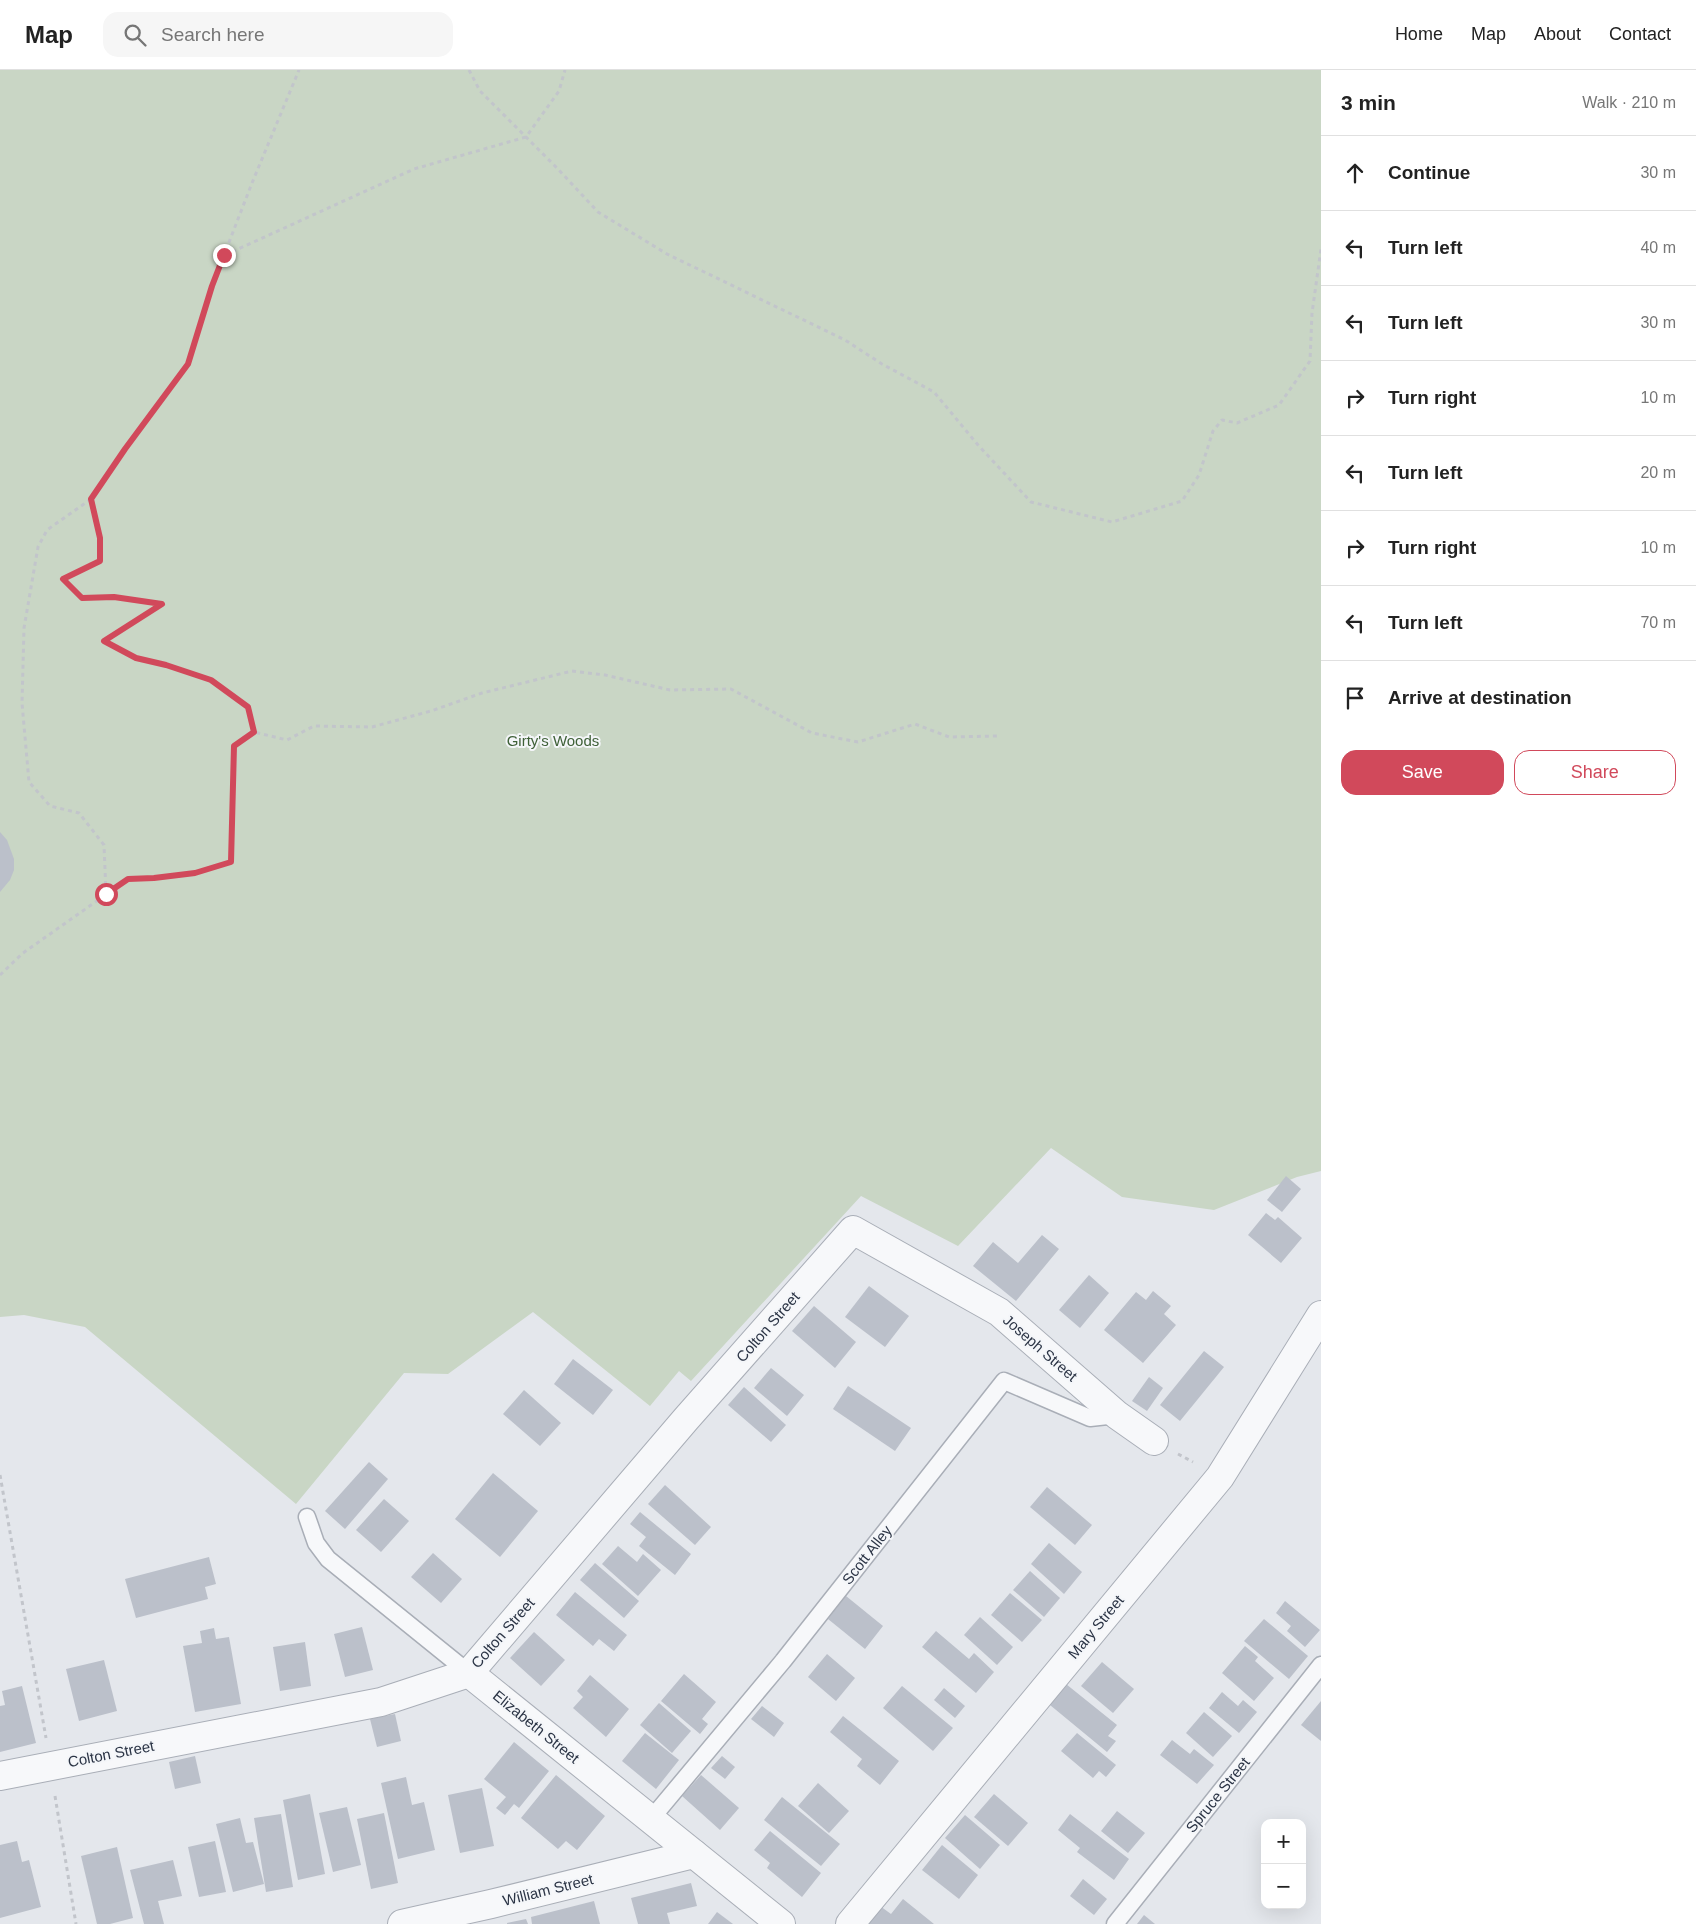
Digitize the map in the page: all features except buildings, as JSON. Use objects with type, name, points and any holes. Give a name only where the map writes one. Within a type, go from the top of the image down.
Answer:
[{"type":"street","name":"Joseph Street","points":[[853,1230],[999,1312],[1117,1415],[1154,1441]]},
{"type":"street","name":"Colton Street","points":[[0,1776],[381,1702],[468,1673],[686,1419],[853,1230]]},
{"type":"street","name":"Mary Street","points":[[850,1924],[1220,1477],[1321,1315]]},
{"type":"street","name":"Elizabeth Street","points":[[468,1673],[781,1924]]},
{"type":"street","name":"William Street","points":[[402,1924],[694,1854]]},
{"type":"lane","name":"Scott Alley","points":[[651,1820],[783,1661],[1004,1381],[1090,1418],[1117,1415]]},
{"type":"lane","name":"Elizabeth Street","points":[[307,1517],[316,1543],[328,1559],[468,1673]]},
{"type":"lane","name":"Spruce Street","points":[[1115,1924],[1321,1665]]},
{"type":"path","points":[[106,894],[104,845],[79,813],[50,806],[30,782],[22,703],[24,628],[38,547],[46,530],[91,499],[125,449],[188,364],[212,286],[299,70]]},
{"type":"path","points":[[469,70],[480,91],[598,212],[667,254],[845,340],[882,364],[934,392],[978,445],[1031,502],[1112,522],[1182,501],[1199,476],[1213,431],[1222,420],[1237,423],[1279,405],[1310,361],[1312,313],[1321,249]]},
{"type":"path","points":[[224,255],[414,169],[526,137],[559,91],[565,70]]},
{"type":"path","points":[[91,499],[100,538],[100,561],[63,579],[82,598],[114,597],[162,604],[104,641],[136,658],[166,665],[211,680],[248,707],[254,732]]},
{"type":"path","points":[[0,975],[23,953],[128,879],[195,873],[231,862],[234,746],[254,732],[287,740],[314,726],[372,728],[482,694],[572,671],[606,675],[670,690],[731,689],[812,733],[858,742],[914,724],[949,737],[997,736]]},
{"type":"path","points":[[1154,1441],[1220,1477]]},
{"type":"path","points":[[0,1475],[51,1766],[76,1924]]},
{"type":"green space","name":"Girty's Woods","points":[[0,70],[1321,70],[1321,1171],[1297,1177],[1214,1210],[1122,1197],[1051,1148],[958,1246],[861,1196],[691,1381],[679,1371],[650,1406],[533,1312],[448,1374],[404,1373],[296,1504],[85,1327],[24,1315],[0,1317]]},
{"type":"route","points":[[106,894],[128,879],[195,873],[231,862],[231,796],[234,746],[254,732],[248,707],[211,680],[166,665],[136,658],[104,641],[162,604],[114,597],[82,598],[63,579],[100,561],[100,538],[91,499],[125,449],[188,364],[212,286],[224,255]]}]
